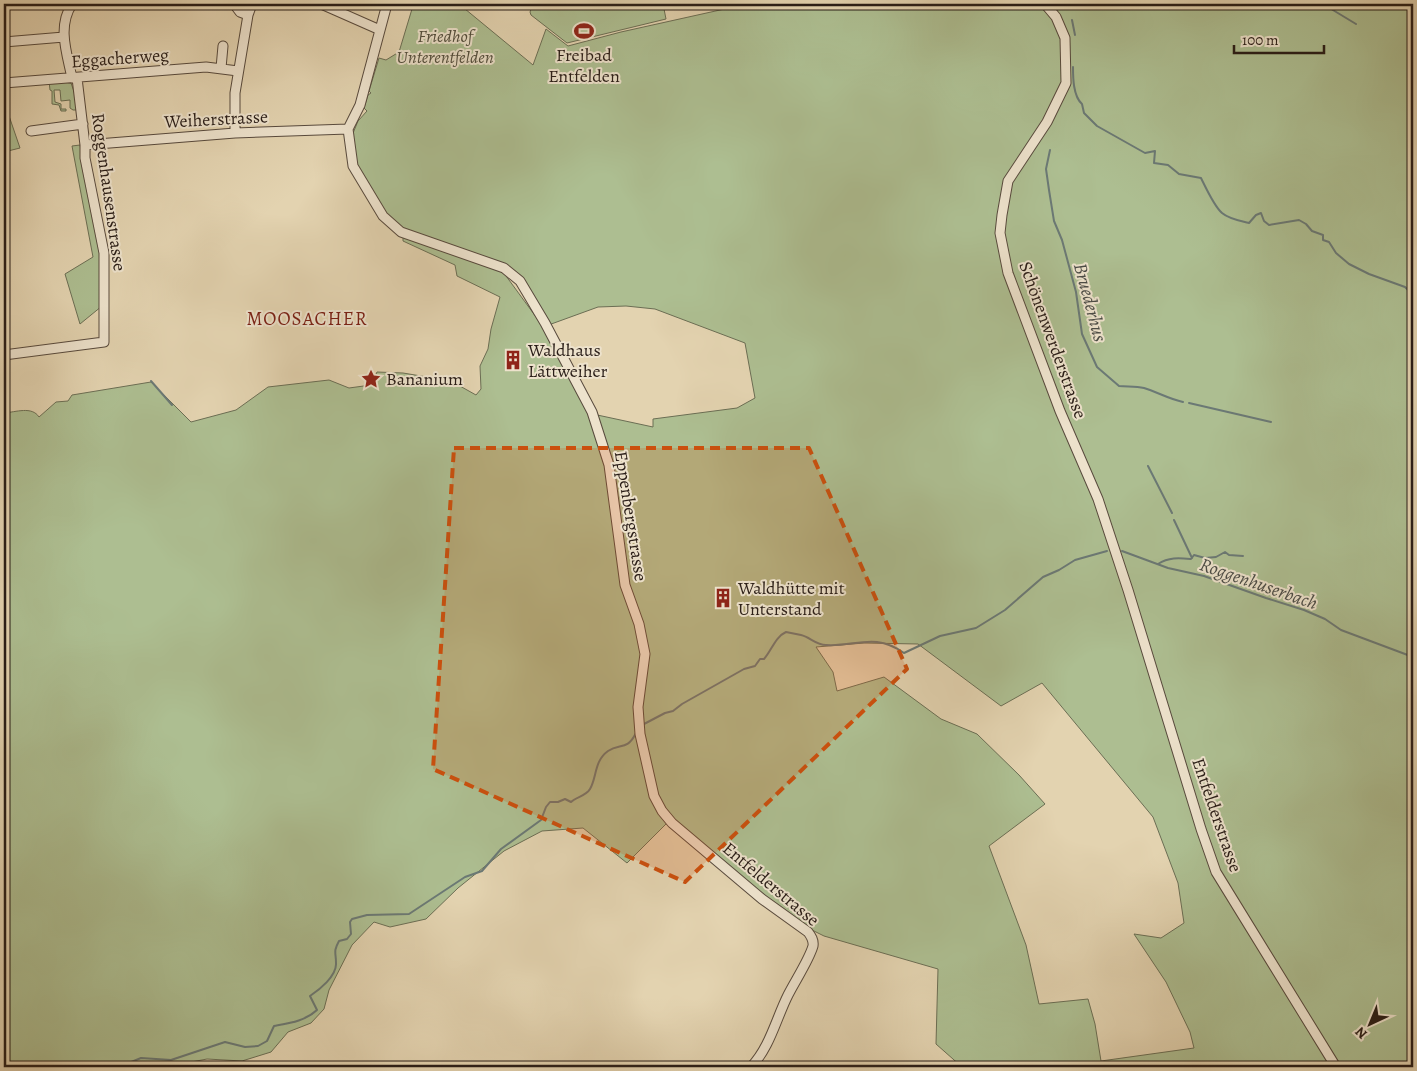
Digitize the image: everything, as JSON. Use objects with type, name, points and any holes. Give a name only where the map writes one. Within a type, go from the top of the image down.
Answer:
[{"type":"street","name":"Roggenhausenstrasse","points":[[4,355],[104,342],[104,253],[85,158],[86,145],[75,78],[64,38],[64,23],[72,4]]},
{"type":"street","points":[[234,4],[240,12],[248,15]]},
{"type":"street","points":[[235,133],[235,93],[248,15],[252,4]]},
{"type":"street","points":[[348,129],[360,105],[388,4]]},
{"type":"street","name":"Schönenwerderstrasse","points":[[1045,4],[1056,17],[1065,38],[1066,83],[1047,122],[1008,181],[1000,233],[1008,273],[1067,427],[1098,499],[1116,552]]},
{"type":"street","points":[[325,5],[380,30]]},
{"type":"street","points":[[4,42],[64,38]]},
{"type":"street","points":[[221,68],[223,46]]},
{"type":"street","name":"Eggacherweg","points":[[4,83],[206,67],[238,71]]},
{"type":"street","points":[[32,131],[83,124]]},
{"type":"street","name":"Weiherstrasse","points":[[86,145],[235,133],[348,129]]},
{"type":"street","name":"Eppenbergstrasse","points":[[348,129],[353,166],[383,216],[403,234],[504,268],[520,281],[545,323],[592,412],[609,465],[625,585],[639,624],[645,654],[638,707],[640,734]]},
{"type":"street","name":"Entfelderstrasse","points":[[1116,552],[1199,823],[1216,872],[1336,1067]]},
{"type":"street","name":"Entfelderstrasse","points":[[640,734],[654,796],[662,811],[672,823],[762,899],[812,936],[813,946],[787,997],[761,1057],[751,1067]]},
{"type":"highlighted area","points":[[454,448],[809,448],[907,669],[685,882],[433,769]]},
{"type":"green space","name":"Friedhof Unterentfelden","points":[[411,4],[459,4],[533,65],[546,29],[568,46],[621,32],[747,4],[1413,4],[1413,1067],[962,1067],[936,1044],[938,969],[824,936],[814,931],[770,901],[671,819],[627,863],[583,828],[542,831],[504,851],[458,888],[426,919],[390,927],[374,922],[352,945],[329,990],[324,1009],[311,1023],[288,1032],[271,1052],[242,1061],[207,1059],[165,1067],[4,1067],[4,413],[28,411],[39,417],[56,402],[68,401],[72,395],[151,382],[191,422],[236,410],[268,387],[329,380],[349,388],[371,385],[377,372],[403,373],[451,381],[476,395],[481,389],[480,366],[488,349],[491,329],[500,297],[457,276],[455,265],[403,241],[403,234],[498,265],[539,321],[506,265],[396,229],[353,166],[349,143],[358,121],[367,111],[364,108],[368,95],[371,93],[369,91],[379,58],[386,60],[399,52],[412,9]],"holes":[[[626,306],[655,309],[745,343],[755,398],[737,408],[653,419],[653,427],[588,413],[543,327],[598,307]],[[864,643],[918,644],[1001,706],[1042,683],[1153,817],[1178,883],[1184,923],[1161,938],[1134,934],[1166,982],[1190,1032],[1194,1048],[1101,1061],[1095,1024],[1088,999],[1039,1004],[1026,945],[989,846],[1045,804],[1019,775],[977,734],[941,719],[884,677],[837,691],[833,672],[816,647]]]},
{"type":"green space","name":"Freibad Entfelden","points":[[533,4],[663,4],[666,19],[567,43],[531,15],[530,12]]},
{"type":"green space","points":[[49,81],[71,83],[77,100],[77,110],[70,108],[70,100],[61,101],[60,90],[54,90],[55,102],[61,104],[61,109],[66,109],[66,111],[61,111],[59,105],[52,104],[52,91],[50,90]]},
{"type":"green space","points":[[7,110],[20,148],[4,152],[4,111]]},
{"type":"green space","points":[[80,145],[102,250],[102,306],[80,324],[65,274],[93,257],[72,146]]},
{"type":"waterway","points":[[1323,4],[1356,24]]},
{"type":"waterway","points":[[1072,20],[1075,35]]},
{"type":"waterway","points":[[1073,67],[1074,86],[1079,101],[1082,104],[1084,113],[1097,126],[1145,153],[1155,151],[1154,163],[1168,165],[1179,174],[1201,178],[1213,201],[1225,215],[1235,220],[1249,223],[1256,215],[1261,213],[1264,221],[1269,225],[1299,220],[1312,231],[1323,235],[1323,240],[1329,242],[1336,253],[1349,264],[1369,274],[1405,287],[1413,295]]},
{"type":"waterway","name":"Bruederhus","points":[[1050,150],[1046,169],[1054,221],[1062,240],[1076,292],[1082,334],[1097,367],[1119,386],[1144,388],[1183,402]]},
{"type":"waterway","points":[[151,381],[172,405]]},
{"type":"waterway","name":"Bruederhus","points":[[1189,403],[1271,422]]},
{"type":"waterway","points":[[1148,466],[1172,513]]},
{"type":"waterway","points":[[1174,520],[1192,558]]},
{"type":"waterway","name":"Roggenhuserbach","points":[[644,724],[673,711],[744,669],[755,666],[760,659],[764,659],[776,640],[786,632],[804,636],[822,645],[874,642],[883,643],[904,653],[940,636],[976,628],[1005,610],[1043,577],[1075,560],[1107,551]]},
{"type":"waterway","name":"Roggenhuserbach","points":[[1122,551],[1168,568],[1204,576],[1304,610],[1325,619],[1341,630],[1413,657]]},
{"type":"waterway","points":[[1158,564],[1170,559],[1191,559],[1194,555],[1205,558],[1216,557],[1225,552],[1229,555],[1243,556]]},
{"type":"waterway","name":"Roggenhuserbach","points":[[119,1067],[141,1058],[171,1060],[225,1042],[245,1047],[258,1046],[267,1041],[274,1026],[297,1021],[312,1014],[317,1010],[310,996],[327,982],[334,973],[336,968],[336,948],[339,941],[347,939],[351,934],[350,922],[352,919],[367,915],[409,914],[465,877],[482,871],[501,849],[541,820],[550,802],[558,802],[565,799],[571,802],[584,795],[592,784],[603,755],[612,749],[630,742],[636,733]]},
{"type":"place","name":"Freibad Entfelden","points":[[584,31]]},
{"type":"place","name":"Waldhaus Lättweiher","points":[[513,360]]},
{"type":"place","name":"Bananium","points":[[371,379]]},
{"type":"place","name":"Waldhütte mit Unterstand","points":[[723,598]]},
{"type":"district","name":"MOOSACHER","points":[[307,318]]}]
